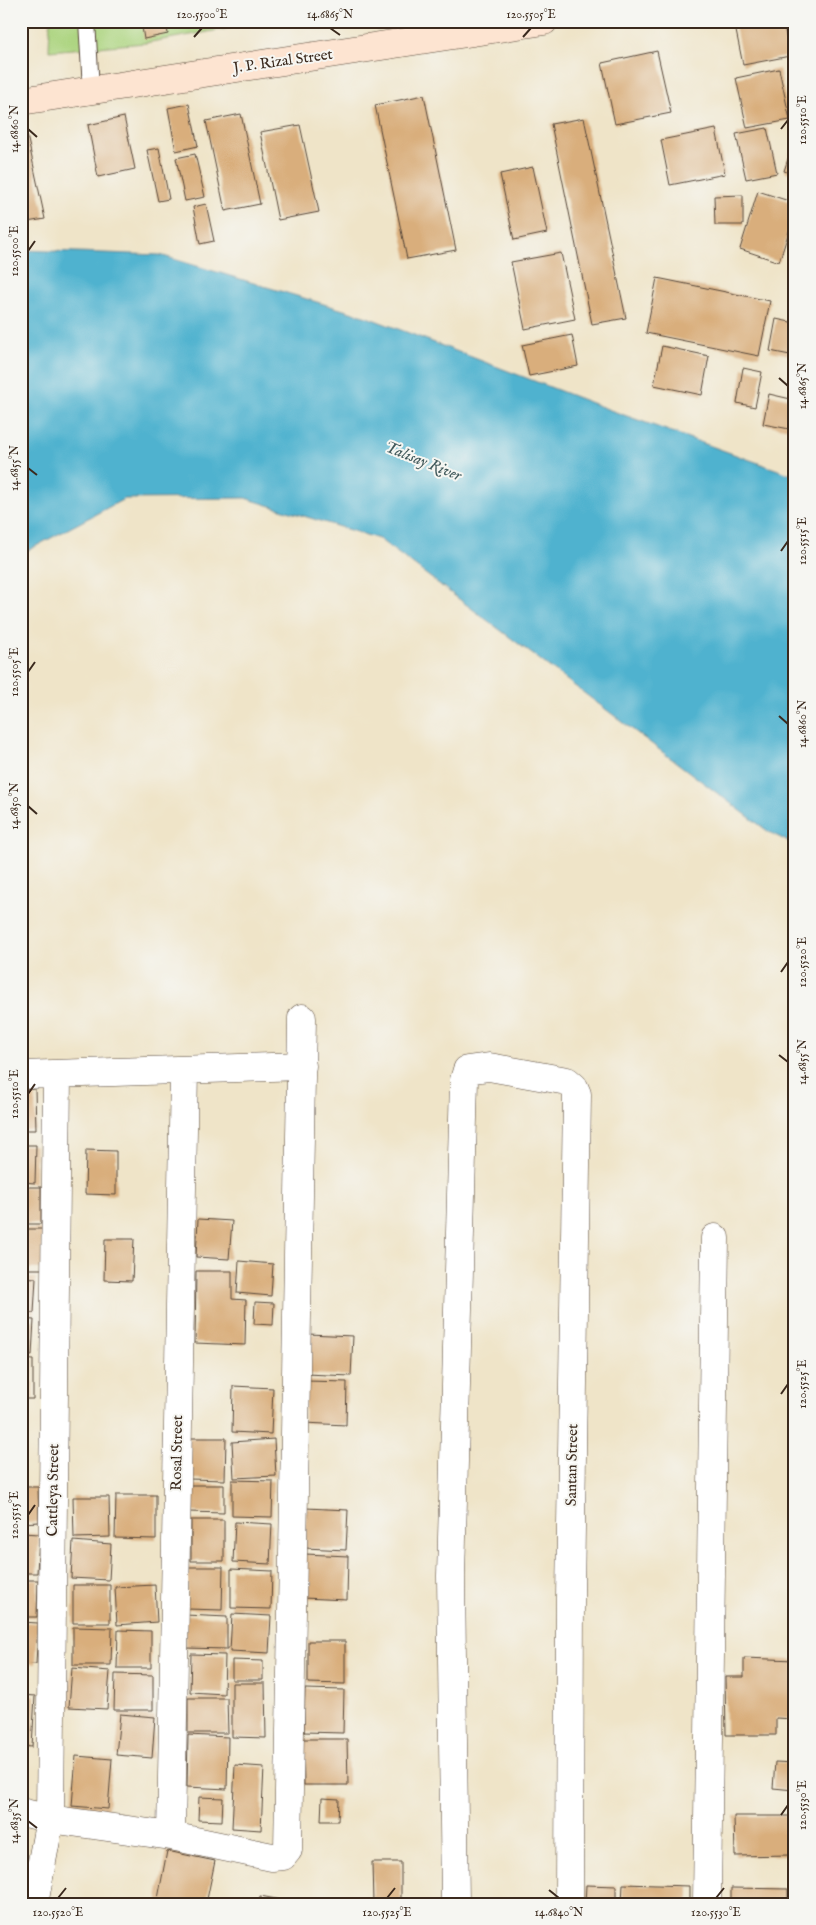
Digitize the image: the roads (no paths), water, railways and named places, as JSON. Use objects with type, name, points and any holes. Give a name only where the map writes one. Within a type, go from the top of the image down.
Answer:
[{"type":"street","name":"J. P. Rizal Street","points":[[21,100],[544,21]]},
{"type":"street","points":[[21,1812],[50,1819],[171,1836],[272,1857],[283,1856],[288,1850],[302,1018]]},
{"type":"street","points":[[21,1075],[302,1066]]},
{"type":"street","name":"Santan Street","points":[[455,1904],[450,1576],[464,1080],[467,1070],[488,1067],[567,1081],[574,1087],[577,1094],[570,1608],[569,1904]]},
{"type":"street","name":"Rosal Street","points":[[171,1836],[184,1070]]},
{"type":"street","name":"Cattleya Street","points":[[34,1904],[50,1819],[57,1074]]},
{"type":"street","points":[[708,1904],[715,1238]]},
{"type":"lane","points":[[87,21],[91,89]]},
{"type":"water","name":"Talisay River","points":[[21,250],[160,255],[367,317],[610,410],[795,476],[795,845],[769,832],[379,539],[245,498],[124,499],[21,554]]}]
